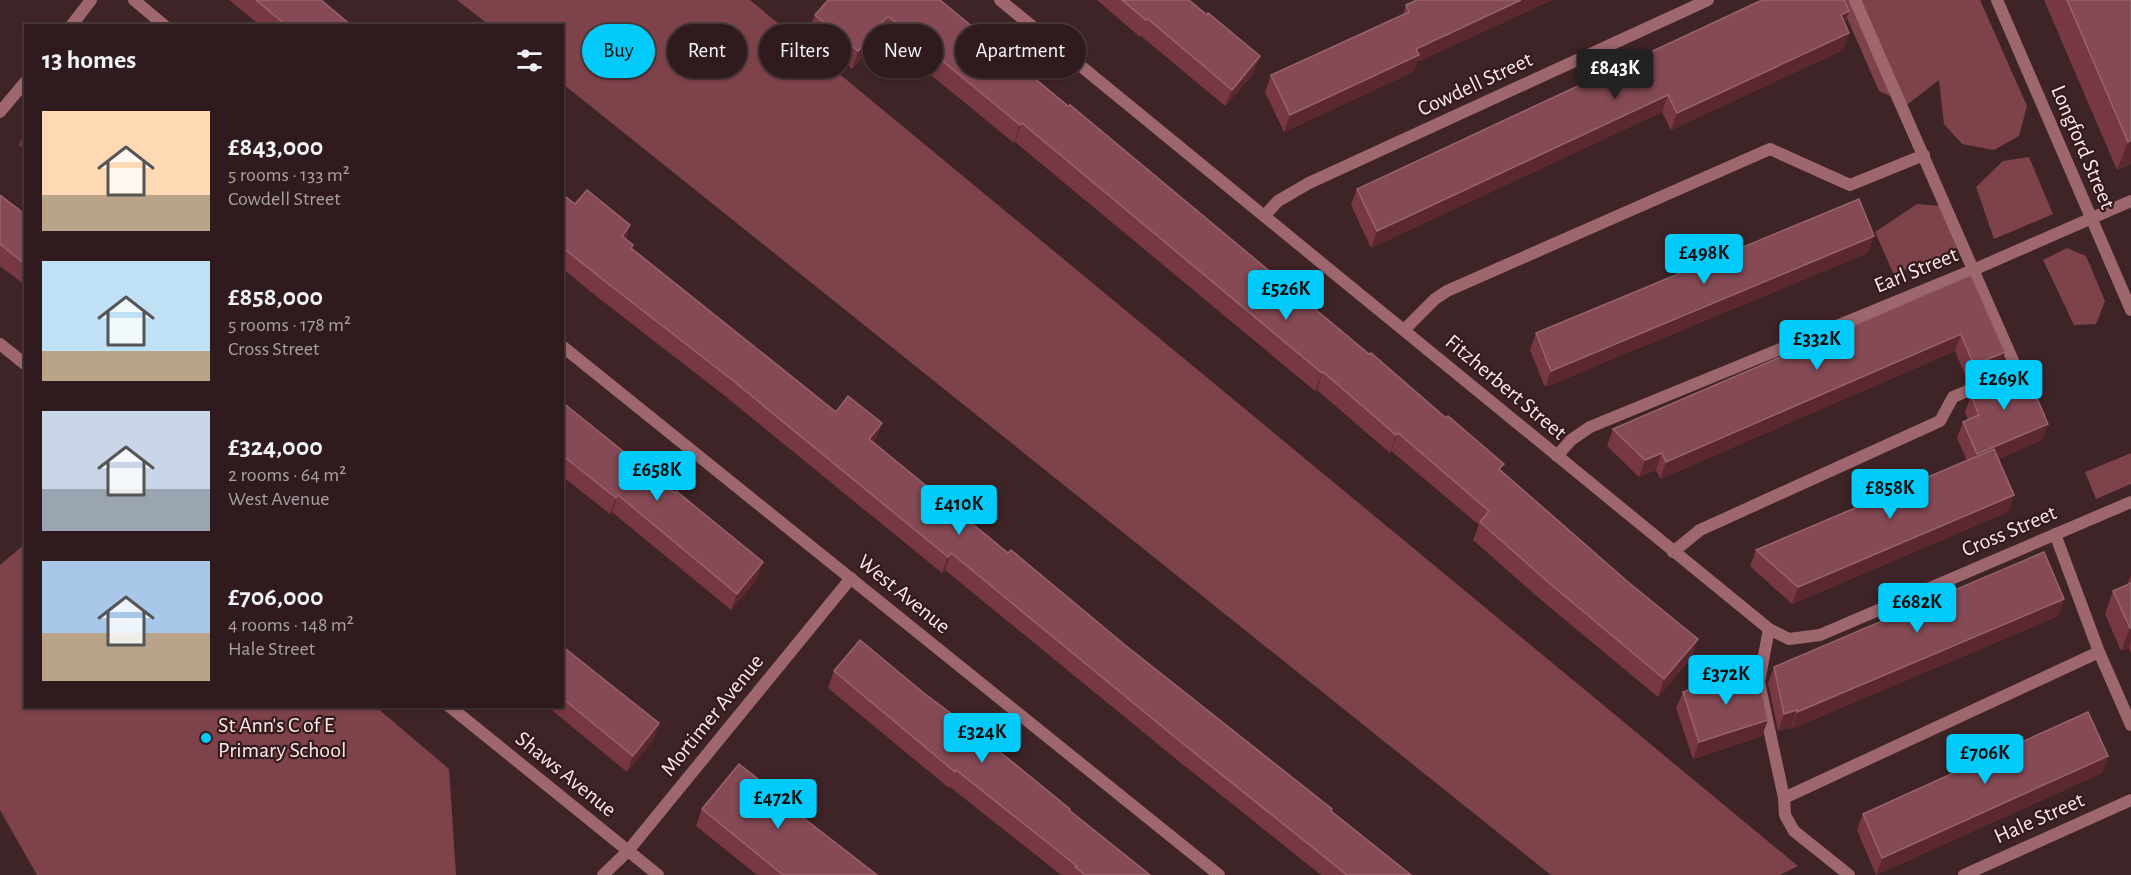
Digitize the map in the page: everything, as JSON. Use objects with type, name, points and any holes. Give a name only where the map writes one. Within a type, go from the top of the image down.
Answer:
[{"type":"street","points":[[73,24],[91,0]]},
{"type":"street","points":[[134,0],[163,24]]},
{"type":"street","name":"Fitzherbert Street","points":[[1000,0],[1769,629]]},
{"type":"street","name":"Cowdell Street","points":[[1265,215],[1278,201],[1309,183],[1708,0]]},
{"type":"street","points":[[1673,552],[1700,531],[1940,421],[1953,397],[2017,370],[1855,0]]},
{"type":"street","name":"Longford Street","points":[[1997,0],[2131,310]]},
{"type":"street","points":[[0,112],[24,83]]},
{"type":"street","points":[[1405,329],[1435,299],[1447,291],[1770,149],[1850,185],[1924,155]]},
{"type":"street","name":"Earl Street","points":[[1557,456],[1571,441],[1590,427],[1973,270],[2131,201]]},
{"type":"street","points":[[0,344],[24,363]]},
{"type":"street","name":"West Avenue","points":[[564,348],[1219,875]]},
{"type":"street","name":"Cross Street","points":[[1769,629],[1789,639],[1820,635],[2131,502]]},
{"type":"street","points":[[2055,534],[2099,652],[2131,725]]},
{"type":"street","name":"Mortimer Avenue","points":[[603,875],[628,851],[851,578]]},
{"type":"street","points":[[1769,629],[1759,682],[1784,798],[1785,815],[1794,831],[1849,875]]},
{"type":"street","points":[[1784,798],[2099,652]]},
{"type":"street","name":"Shaws Avenue","points":[[451,708],[658,875]]},
{"type":"street","name":"Hale Street","points":[[1964,875],[2131,800]]},
{"type":"shaded area","points":[[457,0],[750,0],[779,24],[759,24],[759,78],[844,78],[1798,866],[1780,875],[1551,875],[564,85],[564,24],[488,24]]},
{"type":"shaded area","points":[[1839,0],[1980,0],[2027,106],[2019,136],[1994,150],[1962,144],[1944,124],[1939,80],[1908,104],[1879,91]]},
{"type":"shaded area","points":[[2029,157],[2053,214],[1994,239],[1976,187],[2003,161]]},
{"type":"shaded area","points":[[1917,204],[1942,206],[1960,227],[1956,251],[1938,266],[1914,266],[1894,275],[1875,232]]},
{"type":"shaded area","points":[[2067,248],[2086,256],[2105,301],[2096,324],[2074,325],[2043,260]]},
{"type":"shaded area","points":[[2131,453],[2131,484],[2096,499],[2085,472]]},
{"type":"shaded area","name":"St Ann's C of E Primary School","points":[[24,545],[24,708],[377,708],[449,769],[456,875],[37,875],[0,810],[0,565]]},
{"type":"building","points":[[256,0],[321,0],[350,24],[285,24]]},
{"type":"building","points":[[828,0],[940,0],[969,24],[955,24],[955,71],[943,61],[943,24],[898,24],[888,16],[881,24],[863,24],[863,45],[858,51],[851,45],[851,24],[826,24],[815,15]]},
{"type":"building","points":[[1122,0],[1189,0],[1260,56],[1232,90]]},
{"type":"building","points":[[1417,0],[1521,0],[1416,49],[1419,55],[1290,115],[1271,75],[1409,12],[1406,5]]},
{"type":"building","points":[[1762,0],[1844,0],[1849,11],[1841,15],[1849,33],[1677,113],[1668,95],[1377,231],[1357,189]]},
{"type":"building","points":[[2067,0],[2131,0],[2131,140],[2128,142]]},
{"type":"building","points":[[963,78],[1034,78],[1068,106],[1070,105],[1369,354],[1371,353],[1446,418],[1448,416],[1504,464],[1499,469],[1628,582],[1698,639],[1664,679],[1480,522],[1489,511],[1398,433],[1396,435],[1022,123],[1020,125]]},
{"type":"building","points":[[587,190],[630,225],[622,236],[633,245],[631,248],[836,412],[848,396],[882,423],[869,439],[1008,553],[1011,550],[1125,645],[1332,809],[1331,811],[1411,875],[1347,875],[951,553],[948,557],[731,379],[564,249],[564,196],[575,204]]},
{"type":"building","points":[[0,195],[24,213],[24,263],[0,244]]},
{"type":"building","points":[[1859,199],[1874,236],[1551,371],[1536,333]]},
{"type":"building","points":[[1971,275],[2005,352],[1974,365],[1961,334],[1666,462],[1662,453],[1645,460],[1613,429]]},
{"type":"building","points":[[2011,367],[2015,377],[2026,372],[2048,424],[1977,454],[1963,422],[1979,415],[1971,396],[1985,390],[1981,380]]},
{"type":"building","points":[[564,404],[763,562],[737,594],[618,495],[616,498],[564,457]]},
{"type":"building","points":[[1994,449],[2014,495],[1798,587],[1756,550]]},
{"type":"building","points":[[2044,552],[2064,599],[1797,712],[1797,710],[1784,714],[1774,667]]},
{"type":"building","points":[[2131,583],[2131,627],[2130,628],[2113,591]]},
{"type":"building","points":[[860,640],[1150,875],[1085,875],[1075,867],[1077,866],[956,770],[955,772],[834,671]]},
{"type":"building","points":[[564,648],[659,723],[633,756],[564,700]]},
{"type":"building","points":[[1758,673],[1768,720],[1699,742],[1683,692],[1732,675],[1735,684]]},
{"type":"building","points":[[2088,712],[2108,756],[1882,858],[1863,814]]},
{"type":"building","points":[[739,764],[772,790],[770,792],[877,875],[783,875],[702,809]]},
{"type":"place","name":"St Ann's C of E Primary School","points":[[206,738]]}]
